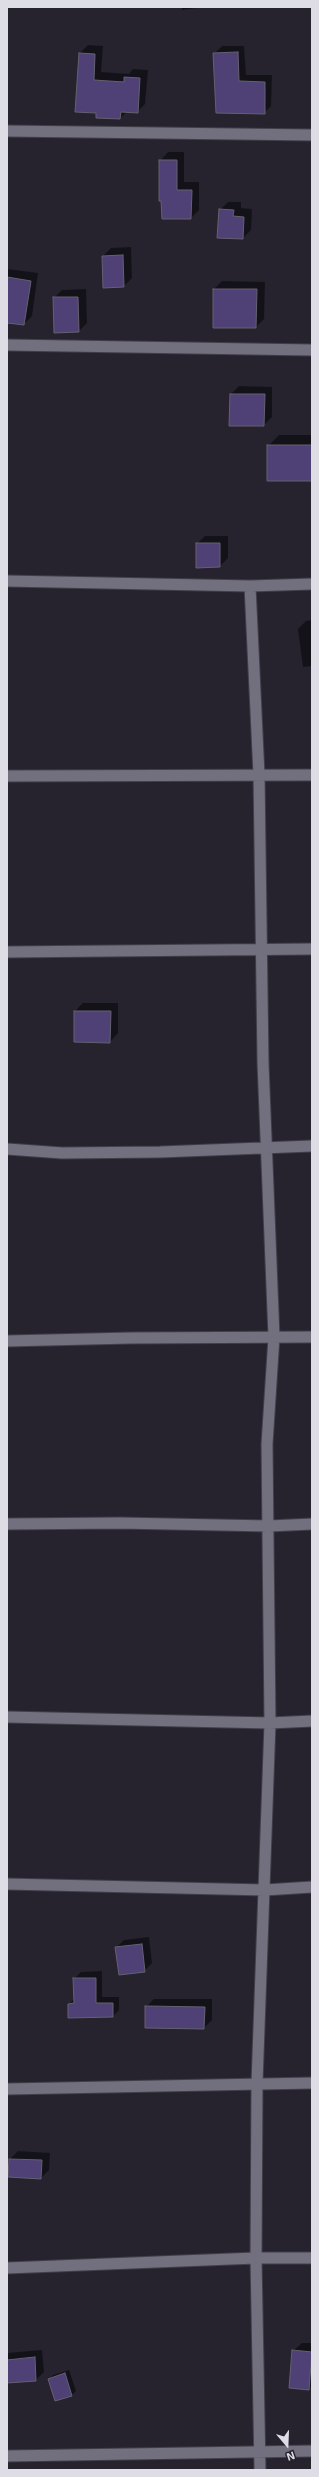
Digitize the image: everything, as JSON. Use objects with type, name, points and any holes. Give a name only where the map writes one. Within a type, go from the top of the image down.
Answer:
[{"type":"street","points":[[7,131],[312,135]]},
{"type":"street","points":[[7,345],[312,350]]},
{"type":"street","points":[[7,582],[250,586],[312,584]]},
{"type":"street","points":[[250,586],[259,775],[263,950],[263,1063],[274,1337],[267,1444],[270,1723],[257,2083],[256,2258],[260,2470]]},
{"type":"street","points":[[7,776],[312,775]]},
{"type":"street","points":[[7,952],[312,949]]},
{"type":"street","points":[[7,1149],[62,1153],[152,1152],[312,1146]]},
{"type":"street","points":[[7,1341],[130,1338],[312,1337]]},
{"type":"street","points":[[7,1524],[120,1523],[269,1526],[312,1524]]},
{"type":"street","points":[[7,1717],[270,1723],[312,1721]]},
{"type":"street","points":[[7,1884],[264,1890],[312,1887]]},
{"type":"street","points":[[7,2089],[312,2083]]},
{"type":"street","points":[[7,2268],[256,2258],[312,2258]]},
{"type":"street","points":[[7,2456],[312,2451]]},
{"type":"building","points":[[238,52],[239,81],[265,82],[265,114],[216,113],[213,53]]},
{"type":"building","points":[[79,53],[95,54],[94,80],[124,82],[124,77],[140,78],[138,113],[121,112],[120,119],[96,118],[96,113],[75,112]]},
{"type":"building","points":[[159,160],[177,160],[177,190],[192,190],[191,219],[162,219],[161,201],[159,201]]},
{"type":"building","points":[[219,209],[234,210],[233,216],[244,217],[243,239],[217,238]]},
{"type":"building","points":[[123,255],[124,287],[103,288],[102,256]]},
{"type":"building","points":[[7,277],[31,281],[24,325],[7,323]]},
{"type":"building","points":[[213,289],[257,289],[256,328],[213,328]]},
{"type":"building","points":[[53,297],[78,297],[79,332],[54,333]]},
{"type":"building","points":[[230,394],[265,394],[264,426],[229,426]]},
{"type":"building","points":[[267,445],[312,445],[312,481],[267,481]]},
{"type":"building","points":[[196,543],[220,543],[220,567],[196,568]]},
{"type":"building","points":[[74,1011],[111,1011],[110,1043],[74,1042]]},
{"type":"building","points":[[142,1944],[145,1972],[119,1975],[115,1947]]},
{"type":"building","points":[[73,1978],[96,1978],[96,2003],[113,2003],[113,2017],[68,2018],[68,2004],[74,2003]]},
{"type":"building","points":[[145,2006],[205,2007],[204,2029],[145,2028]]},
{"type":"building","points":[[9,2159],[42,2160],[41,2179],[8,2177]]},
{"type":"building","points":[[292,2350],[312,2352],[309,2390],[289,2388]]},
{"type":"building","points":[[35,2357],[36,2381],[7,2383],[7,2360]]},
{"type":"building","points":[[65,2373],[72,2396],[55,2401],[48,2379]]}]
